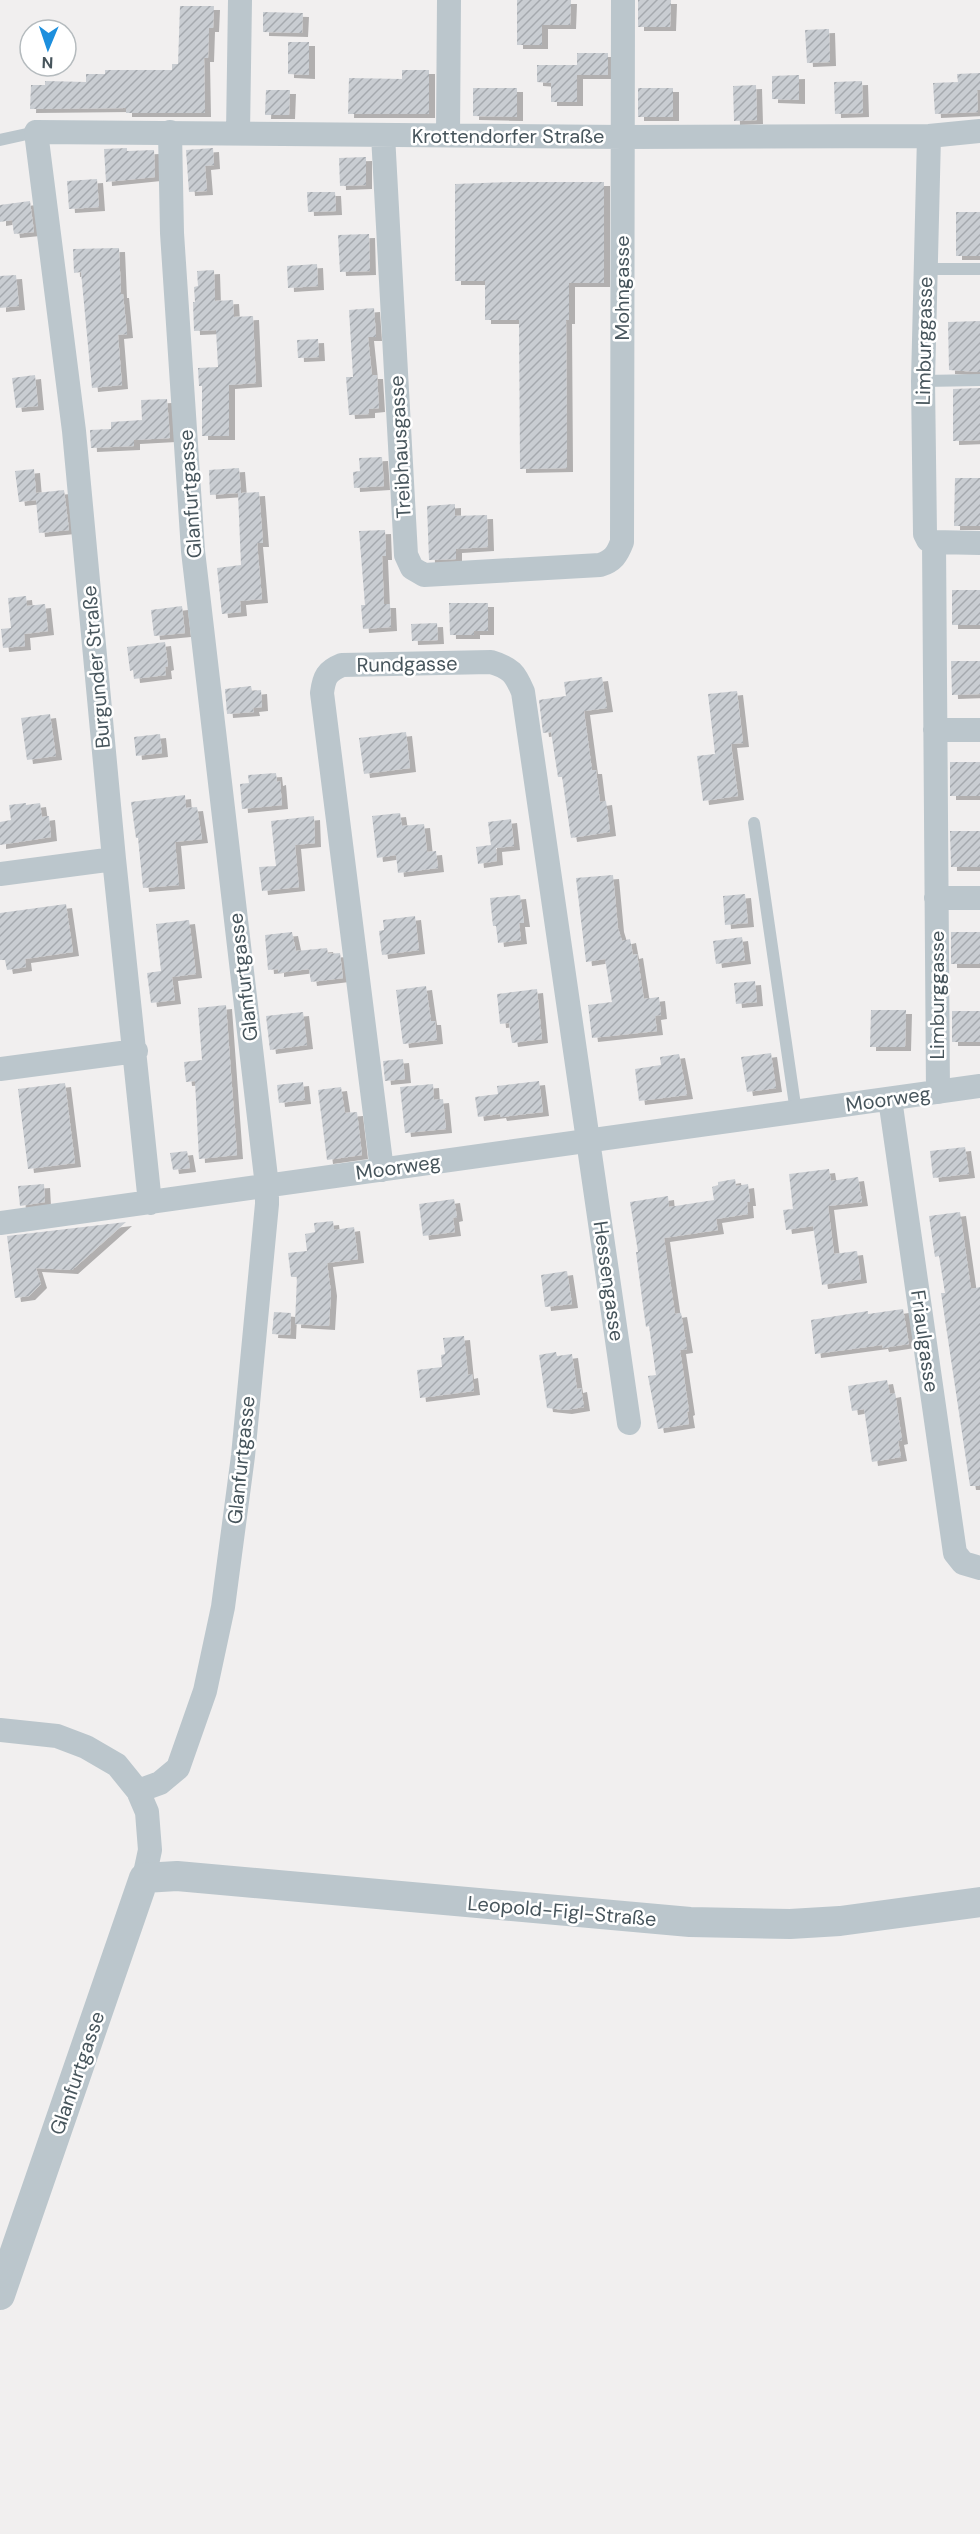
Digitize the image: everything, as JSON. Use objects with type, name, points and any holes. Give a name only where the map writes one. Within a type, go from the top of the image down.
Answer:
[{"type":"street","points":[[238,133],[240,0]]},
{"type":"street","points":[[448,135],[449,0]]},
{"type":"street","name":"Mohngasse","points":[[600,565],[610,562],[618,554],[622,542],[623,0]]},
{"type":"street","name":"Krottendorfer Straße","points":[[36,132],[623,137],[929,136],[980,131]]},
{"type":"street","name":"Burgunder Straße","points":[[36,132],[74,431],[114,859],[136,1051],[150,1203]]},
{"type":"street","name":"Glanfurtgasse","points":[[138,1791],[160,1783],[178,1768],[205,1691],[224,1607],[243,1456],[267,1186],[193,551],[172,233],[170,132]]},
{"type":"street","name":"Treibhausgasse","points":[[383,135],[406,555],[412,568],[424,575],[600,565]]},
{"type":"street","name":"Limburggasse","points":[[929,136],[923,381],[925,534],[928,540],[934,543],[938,1092]]},
{"type":"street","points":[[934,543],[980,543]]},
{"type":"street","name":"Rundgasse","points":[[382,1170],[322,693],[323,679],[329,670],[342,665],[491,662],[507,667],[517,678],[523,692],[588,1140]]},
{"type":"street","points":[[935,730],[980,730]]},
{"type":"street","points":[[0,874],[114,859]]},
{"type":"street","points":[[936,898],[980,898]]},
{"type":"street","points":[[0,1069],[136,1051]]},
{"type":"street","name":"Moorweg","points":[[0,1223],[980,1086]]},
{"type":"street","name":"Friaulgasse","points":[[890,1099],[955,1553],[963,1563],[980,1568]]},
{"type":"street","name":"Hessengasse","points":[[588,1140],[629,1423]]},
{"type":"street","points":[[0,1730],[57,1736],[86,1747],[117,1765],[138,1791],[147,1812],[147,1864]]},
{"type":"street","name":"Glanfurtgasse","points":[[0,2295],[147,1864]]},
{"type":"street","name":"Leopold-Figl-Straße","points":[[147,1864],[177,1876],[733,1924],[840,1921],[980,1902]]},
{"type":"lane","points":[[0,140],[36,132]]},
{"type":"lane","points":[[926,269],[980,269]]},
{"type":"lane","points":[[923,381],[980,380]]},
{"type":"lane","points":[[754,823],[796,1113]]},
{"type":"building","points":[[517,0],[571,0],[570,25],[542,25],[542,45],[517,45]]},
{"type":"building","points":[[638,0],[671,0],[670,27],[638,27]]},
{"type":"building","points":[[180,6],[214,6],[213,28],[209,28],[208,58],[204,58],[205,113],[126,113],[126,108],[30,109],[31,85],[45,85],[45,81],[86,82],[86,74],[105,74],[105,70],[172,70],[172,64],[178,64]]},
{"type":"building","points":[[263,12],[303,13],[302,33],[263,32]]},
{"type":"building","points":[[829,29],[830,62],[807,63],[805,30]]},
{"type":"building","points":[[288,42],[309,42],[309,75],[288,74]]},
{"type":"building","points":[[577,53],[608,53],[608,75],[577,75]]},
{"type":"building","points":[[537,65],[577,65],[577,102],[551,102],[551,83],[537,82]]},
{"type":"building","points":[[402,70],[429,70],[429,114],[348,114],[349,78],[402,79]]},
{"type":"building","points":[[980,73],[980,90],[977,90],[978,112],[935,114],[933,83],[958,82],[957,74]]},
{"type":"building","points":[[799,75],[799,100],[772,99],[772,76]]},
{"type":"building","points":[[862,81],[863,113],[835,114],[834,82]]},
{"type":"building","points":[[756,85],[757,120],[734,121],[733,86]]},
{"type":"building","points":[[473,88],[517,88],[517,117],[473,116]]},
{"type":"building","points":[[638,88],[673,88],[673,117],[638,117]]},
{"type":"building","points":[[266,90],[290,90],[289,115],[265,115]]},
{"type":"building","points":[[127,148],[127,151],[154,150],[155,177],[106,182],[104,149]]},
{"type":"building","points":[[213,148],[214,165],[205,166],[207,191],[189,192],[186,150]]},
{"type":"building","points":[[366,157],[366,185],[340,186],[339,158]]},
{"type":"building","points":[[97,179],[99,207],[69,209],[67,181]]},
{"type":"building","points":[[604,182],[604,283],[569,283],[569,320],[566,320],[567,468],[520,469],[519,320],[485,320],[485,281],[455,281],[455,184]]},
{"type":"building","points":[[307,192],[335,192],[336,211],[308,212]]},
{"type":"building","points":[[30,201],[34,232],[14,234],[12,220],[0,222],[0,205]]},
{"type":"building","points":[[956,212],[980,212],[980,256],[956,256]]},
{"type":"building","points":[[369,234],[370,271],[340,272],[338,235]]},
{"type":"building","points":[[119,248],[121,294],[123,294],[127,334],[118,335],[122,385],[92,388],[81,272],[74,273],[73,249]]},
{"type":"building","points":[[317,264],[318,286],[288,288],[287,266]]},
{"type":"building","points":[[214,270],[215,301],[233,300],[234,317],[253,316],[256,383],[229,385],[229,436],[202,436],[202,386],[199,386],[198,368],[218,367],[216,330],[194,331],[194,287],[198,286],[197,271]]},
{"type":"building","points":[[16,275],[19,306],[0,308],[0,276]]},
{"type":"building","points":[[374,308],[376,337],[368,337],[372,375],[377,375],[379,408],[369,409],[369,414],[349,415],[346,377],[353,377],[349,310]]},
{"type":"building","points":[[980,321],[980,372],[949,370],[948,322]]},
{"type":"building","points":[[318,339],[319,357],[298,358],[297,340]]},
{"type":"building","points":[[35,375],[38,406],[16,408],[12,378]]},
{"type":"building","points":[[980,388],[980,440],[953,441],[953,389]]},
{"type":"building","points":[[167,399],[170,438],[134,440],[134,446],[91,448],[90,430],[111,429],[111,422],[142,420],[141,400]]},
{"type":"building","points":[[382,457],[384,486],[354,488],[353,472],[360,471],[359,458]]},
{"type":"building","points":[[239,468],[241,493],[259,492],[263,543],[257,543],[262,599],[240,601],[241,612],[222,614],[217,568],[241,565],[238,493],[210,495],[209,470]]},
{"type":"building","points":[[34,469],[36,493],[64,490],[69,530],[39,533],[36,500],[19,502],[15,471]]},
{"type":"building","points":[[955,478],[980,478],[980,526],[954,526]]},
{"type":"building","points":[[455,504],[455,516],[487,515],[488,547],[456,549],[456,559],[429,560],[427,506]]},
{"type":"building","points":[[385,530],[386,556],[382,556],[384,604],[390,604],[391,627],[363,629],[361,605],[365,605],[359,531]]},
{"type":"building","points":[[952,590],[980,590],[980,625],[952,625]]},
{"type":"building","points":[[26,596],[27,606],[45,604],[48,631],[24,634],[25,646],[3,648],[1,629],[11,628],[8,598]]},
{"type":"building","points":[[449,603],[488,603],[488,631],[474,631],[474,635],[450,635]]},
{"type":"building","points":[[182,606],[185,633],[154,636],[151,610]]},
{"type":"building","points":[[437,623],[438,640],[412,641],[411,624]]},
{"type":"building","points":[[165,642],[168,666],[165,667],[166,675],[134,679],[133,670],[130,671],[127,647]]},
{"type":"building","points":[[951,661],[980,661],[980,694],[952,695]]},
{"type":"building","points":[[602,677],[607,708],[584,711],[592,770],[596,770],[600,802],[606,801],[610,832],[571,838],[562,777],[558,777],[551,732],[543,733],[539,700],[566,696],[564,682]]},
{"type":"building","points":[[251,686],[252,691],[261,690],[262,707],[253,708],[254,712],[227,714],[225,689]]},
{"type":"building","points":[[737,691],[743,743],[731,744],[738,796],[703,801],[697,756],[715,754],[708,694]]},
{"type":"building","points":[[50,714],[56,756],[27,760],[21,718]]},
{"type":"building","points":[[406,732],[410,768],[364,774],[359,738]]},
{"type":"building","points":[[160,734],[162,753],[136,756],[134,737]]},
{"type":"building","points":[[950,762],[980,762],[980,796],[950,796]]},
{"type":"building","points":[[276,773],[277,782],[280,781],[282,805],[242,809],[240,784],[249,783],[248,775]]},
{"type":"building","points":[[185,795],[186,808],[197,807],[202,839],[175,842],[179,885],[143,888],[138,838],[136,838],[131,802]]},
{"type":"building","points":[[26,803],[26,805],[40,803],[42,817],[49,816],[51,837],[0,845],[0,822],[11,820],[9,805]]},
{"type":"building","points":[[400,813],[402,826],[424,824],[427,852],[436,851],[438,868],[398,873],[396,855],[377,858],[372,816]]},
{"type":"building","points":[[314,816],[315,843],[295,845],[299,887],[262,891],[259,867],[276,866],[271,821]]},
{"type":"building","points":[[511,819],[514,846],[496,848],[497,861],[478,864],[476,847],[491,845],[488,822]]},
{"type":"building","points":[[950,831],[980,831],[980,867],[951,867]]},
{"type":"building","points":[[613,875],[618,928],[622,941],[630,939],[633,955],[637,954],[644,999],[659,997],[661,1015],[655,1016],[657,1031],[592,1038],[588,1005],[612,1002],[605,959],[586,962],[576,878]]},
{"type":"building","points":[[745,894],[748,923],[725,925],[723,896]]},
{"type":"building","points":[[520,895],[524,923],[519,923],[521,940],[498,943],[496,926],[493,926],[490,898]]},
{"type":"building","points":[[66,904],[73,952],[25,959],[26,967],[7,970],[5,960],[0,960],[0,913]]},
{"type":"building","points":[[415,916],[419,950],[382,955],[379,931],[384,930],[383,920]]},
{"type":"building","points":[[189,920],[196,974],[172,977],[175,1000],[151,1003],[147,973],[161,971],[156,924]]},
{"type":"building","points":[[292,932],[296,951],[327,948],[328,954],[340,953],[343,978],[311,982],[309,969],[278,973],[278,969],[268,970],[265,935]]},
{"type":"building","points":[[951,932],[980,932],[980,964],[951,964]]},
{"type":"building","points":[[742,937],[745,960],[716,964],[713,941]]},
{"type":"building","points":[[755,981],[757,1002],[736,1004],[734,983]]},
{"type":"building","points":[[426,986],[431,1021],[435,1021],[437,1040],[403,1044],[396,990]]},
{"type":"building","points":[[537,989],[542,1039],[512,1043],[509,1023],[500,1024],[497,994]]},
{"type":"building","points":[[226,1005],[237,1155],[199,1159],[195,1081],[186,1082],[184,1062],[202,1060],[198,1008]]},
{"type":"building","points":[[871,1010],[906,1010],[905,1047],[870,1047]]},
{"type":"building","points":[[952,1011],[980,1011],[980,1042],[952,1042]]},
{"type":"building","points":[[303,1012],[307,1045],[270,1050],[266,1016]]},
{"type":"building","points":[[771,1053],[776,1088],[747,1092],[741,1057]]},
{"type":"building","points":[[679,1054],[687,1095],[639,1101],[635,1069],[661,1065],[660,1057]]},
{"type":"building","points":[[403,1059],[405,1079],[385,1081],[383,1061]]},
{"type":"building","points":[[539,1081],[543,1112],[478,1117],[475,1097],[498,1094],[497,1086]]},
{"type":"building","points":[[303,1082],[305,1100],[279,1103],[277,1085]]},
{"type":"building","points":[[65,1083],[75,1163],[28,1169],[18,1089]]},
{"type":"building","points":[[433,1084],[434,1100],[443,1099],[446,1129],[405,1133],[400,1087]]},
{"type":"building","points":[[341,1087],[345,1113],[357,1112],[362,1155],[327,1160],[318,1090]]},
{"type":"building","points":[[965,1147],[969,1174],[933,1178],[930,1151]]},
{"type":"building","points":[[187,1151],[190,1168],[173,1170],[170,1153]]},
{"type":"building","points":[[829,1169],[831,1181],[858,1177],[862,1202],[828,1206],[834,1254],[857,1251],[861,1279],[822,1285],[813,1226],[786,1230],[783,1210],[793,1209],[789,1174]]},
{"type":"building","points":[[735,1179],[736,1186],[748,1184],[750,1202],[747,1202],[748,1214],[716,1219],[718,1230],[664,1238],[675,1314],[681,1313],[687,1349],[680,1350],[689,1424],[658,1429],[648,1376],[656,1375],[649,1326],[646,1327],[630,1202],[668,1196],[669,1207],[714,1200],[712,1187],[718,1185],[718,1182]]},
{"type":"building","points":[[44,1184],[45,1202],[20,1206],[18,1186]]},
{"type":"building","points":[[454,1199],[457,1217],[453,1218],[455,1232],[423,1236],[419,1204]]},
{"type":"building","points":[[960,1212],[971,1289],[980,1287],[980,1486],[970,1486],[941,1293],[945,1293],[939,1256],[935,1257],[929,1216]]},
{"type":"building","points":[[333,1221],[334,1230],[354,1227],[358,1259],[327,1263],[331,1292],[329,1326],[295,1324],[297,1277],[291,1277],[288,1253],[307,1251],[305,1234],[315,1232],[314,1223]]},
{"type":"building","points":[[126,1222],[72,1270],[36,1268],[41,1284],[29,1296],[15,1298],[7,1236]]},
{"type":"building","points":[[567,1271],[572,1304],[545,1307],[541,1275]]},
{"type":"building","points":[[903,1309],[909,1344],[883,1348],[882,1345],[815,1354],[811,1320],[868,1311],[868,1314]]},
{"type":"building","points":[[274,1312],[291,1313],[290,1335],[272,1334]]},
{"type":"building","points":[[464,1336],[468,1375],[472,1374],[474,1391],[420,1398],[417,1370],[442,1367],[441,1355],[445,1354],[443,1338]]},
{"type":"building","points":[[556,1352],[557,1356],[572,1354],[577,1389],[581,1388],[584,1407],[566,1410],[547,1408],[539,1355]]},
{"type":"building","points":[[887,1380],[890,1394],[895,1393],[902,1440],[898,1441],[901,1457],[872,1462],[864,1409],[852,1411],[848,1386]]}]
